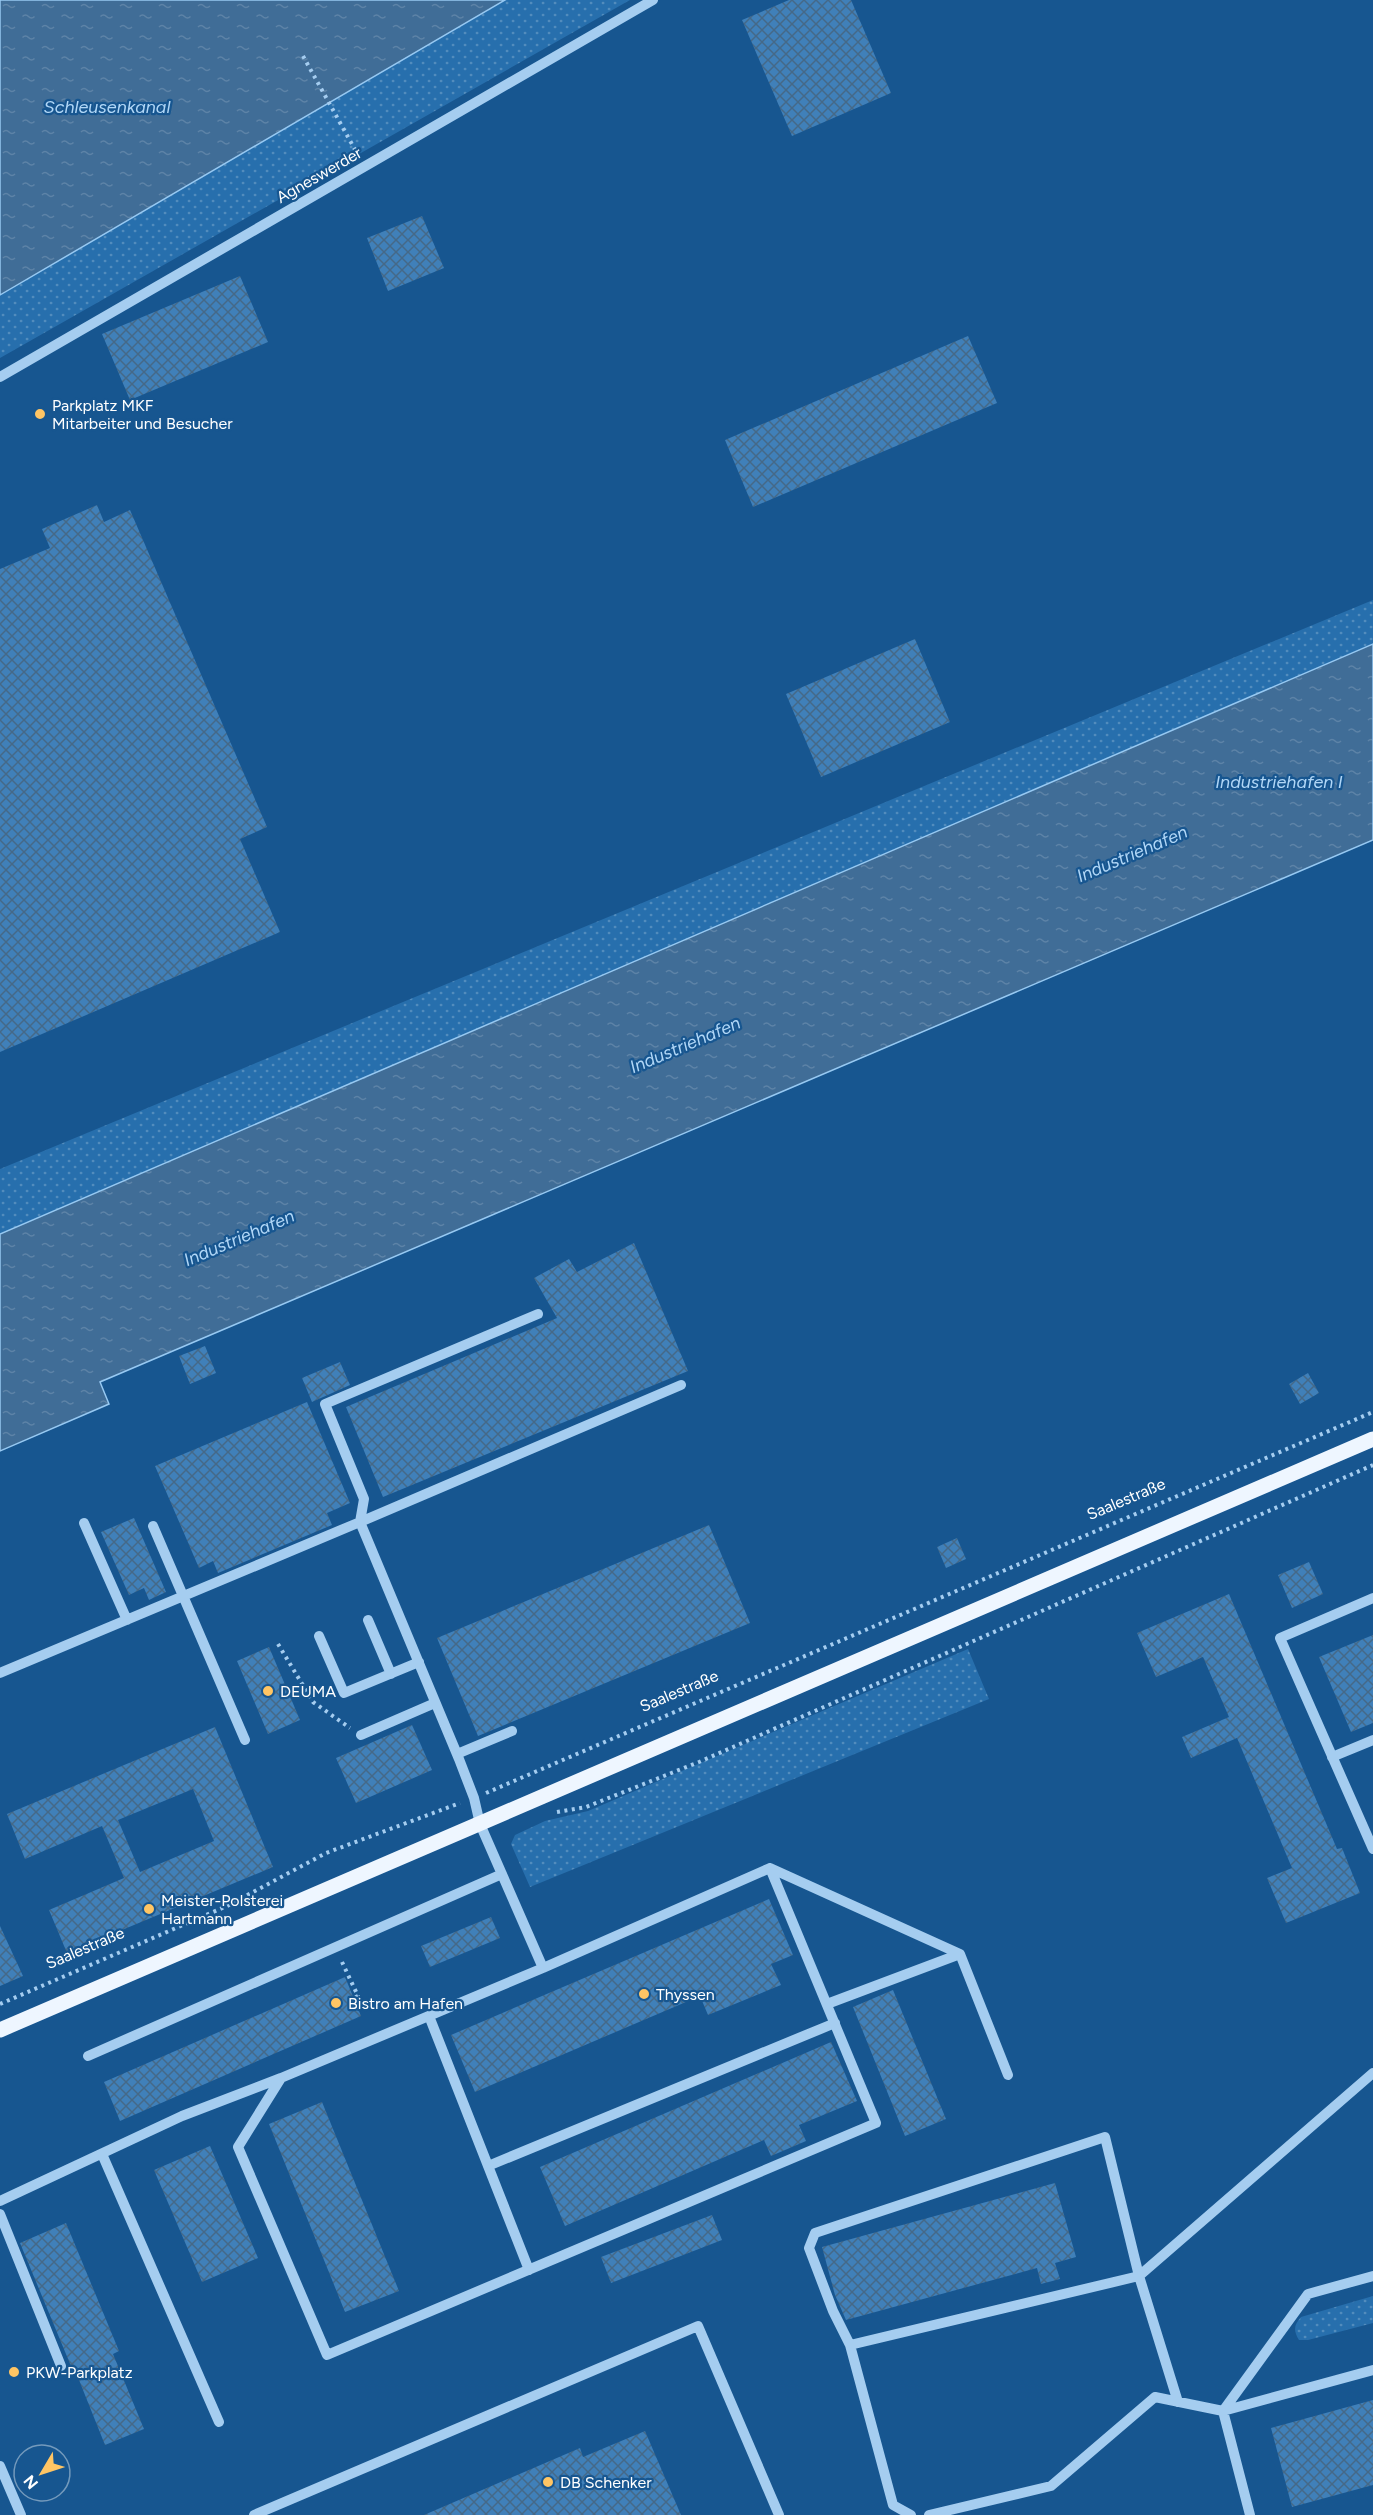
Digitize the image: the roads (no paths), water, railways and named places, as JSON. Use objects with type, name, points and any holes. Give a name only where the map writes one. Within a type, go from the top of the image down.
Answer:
[{"type":"main road","points":[[0,2030],[1373,1439]]},
{"type":"lane","name":"Agneswerder","points":[[0,377],[653,0]]},
{"type":"lane","points":[[538,1314],[325,1404],[364,1499],[360,1522],[457,1754],[474,1798],[480,1824],[543,1968]]},
{"type":"lane","points":[[0,1673],[681,1385]]},
{"type":"lane","points":[[84,1523],[127,1620]]},
{"type":"lane","points":[[153,1526],[245,1740]]},
{"type":"lane","points":[[1373,1598],[1280,1638],[1373,1849]]},
{"type":"lane","points":[[368,1620],[391,1674]]},
{"type":"lane","points":[[319,1636],[344,1693],[419,1662]]},
{"type":"lane","points":[[361,1735],[435,1703]]},
{"type":"lane","points":[[457,1754],[512,1731]]},
{"type":"lane","points":[[1332,1757],[1373,1740]]},
{"type":"lane","points":[[281,2078],[238,2147],[327,2355],[876,2123],[770,1868]]},
{"type":"lane","points":[[0,2201],[182,2116],[281,2078],[543,1968],[770,1868],[960,1954],[1008,2075]]},
{"type":"lane","points":[[88,2056],[502,1874]]},
{"type":"lane","points":[[827,2004],[960,1954]]},
{"type":"lane","points":[[429,2016],[529,2270]]},
{"type":"lane","points":[[488,2166],[834,2023]]},
{"type":"lane","points":[[850,2345],[1139,2276],[1373,2073]]},
{"type":"lane","points":[[911,2515],[893,2505],[850,2345],[832,2311],[809,2248],[815,2233],[1105,2137],[1139,2276],[1178,2402]]},
{"type":"lane","points":[[102,2154],[219,2422]]},
{"type":"lane","points":[[0,2214],[61,2366]]},
{"type":"lane","points":[[1223,2411],[1308,2294],[1373,2276]]},
{"type":"lane","points":[[254,2515],[698,2326],[779,2515]]},
{"type":"lane","points":[[929,2515],[1051,2486],[1155,2397],[1223,2411],[1373,2370]]},
{"type":"lane","points":[[1223,2411],[1250,2515]]},
{"type":"lane","points":[[0,2466],[21,2515]]},
{"type":"water","name":"Schleusenkanal","points":[[0,0],[505,0],[0,295]]},
{"type":"water","name":"Industriehafen I","points":[[1373,644],[1373,840],[100,1382],[109,1404],[0,1451],[0,1234]]},
{"type":"place","name":"Parkplatz MKF Mitarbeiter und Besucher","points":[[40,414]]},
{"type":"place","name":"DEUMA","points":[[268,1691]]},
{"type":"place","name":"Meister-Polsterei Hartmann","points":[[149,1909]]},
{"type":"place","name":"Thyssen","points":[[644,1994]]},
{"type":"place","name":"Bistro am Hafen","points":[[336,2003]]},
{"type":"place","name":"PKW-Parkplatz","points":[[14,2372]]},
{"type":"place","name":"DB Schenker","points":[[548,2482]]},
{"type":"water label","name":"Industriehafen","points":[[1132,854]]},
{"type":"water label","name":"Industriehafen","points":[[685,1045]]},
{"type":"water label","name":"Industriehafen","points":[[239,1238]]}]
